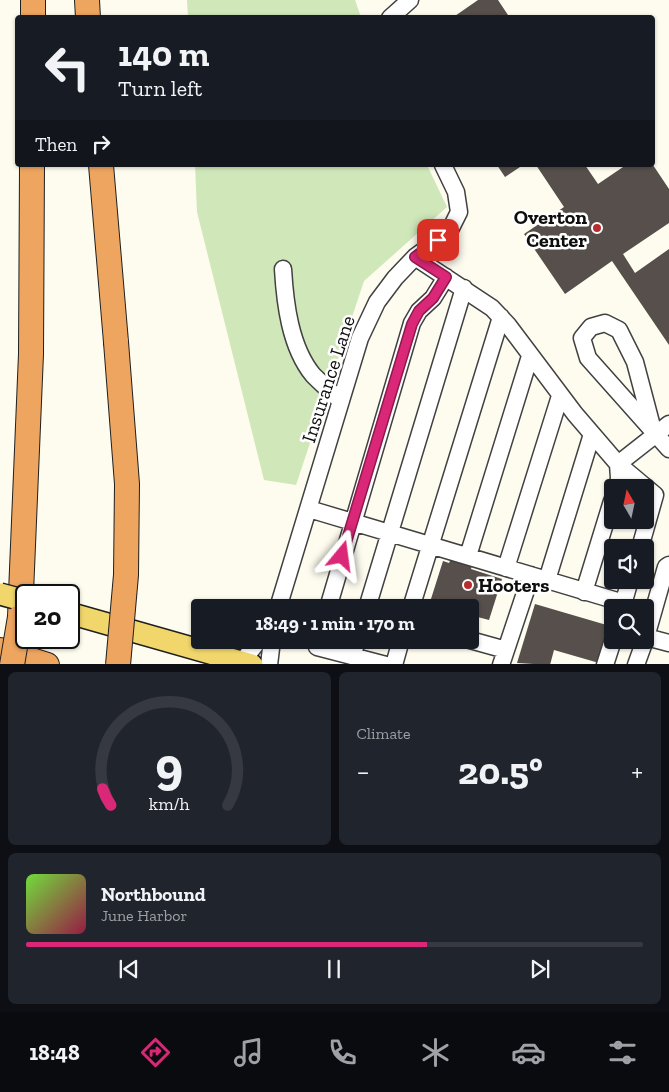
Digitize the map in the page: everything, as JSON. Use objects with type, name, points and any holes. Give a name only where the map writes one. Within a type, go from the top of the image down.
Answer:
[{"type":"highway","points":[[33,0],[33,15]]},
{"type":"highway","points":[[87,0],[88,15]]},
{"type":"highway","points":[[24,584],[31,354],[32,167]]},
{"type":"highway","points":[[101,167],[127,484],[126,574],[118,664]]},
{"type":"highway","points":[[12,664],[15,649]]},
{"type":"highway","points":[[0,650],[47,664]]},
{"type":"main road","points":[[0,594],[15,604]]},
{"type":"main road","points":[[80,616],[247,663]]},
{"type":"street","points":[[393,15],[410,0]]},
{"type":"street","name":"Insurance Lane","points":[[281,599],[360,338],[377,302],[415,257],[449,232],[459,212],[456,192],[444,167]]},
{"type":"street","points":[[415,257],[492,308],[592,434],[620,475],[655,495],[643,539]]},
{"type":"street","points":[[283,268],[285,300],[299,353],[313,374],[341,402]]},
{"type":"street","points":[[331,599],[412,324],[419,311],[433,298],[446,277]]},
{"type":"street","points":[[370,599],[464,288]]},
{"type":"street","points":[[414,599],[501,317]]},
{"type":"street","points":[[654,434],[635,362],[619,330],[605,323],[591,327],[582,338],[588,358],[654,434],[669,449]]},
{"type":"street","points":[[468,556],[530,356]]},
{"type":"street","points":[[506,568],[560,396]]},
{"type":"street","points":[[620,475],[654,434],[669,424]]},
{"type":"street","points":[[547,580],[592,434]]},
{"type":"street","points":[[309,509],[605,599]]},
{"type":"street","points":[[584,592],[604,526]]},
{"type":"street","points":[[654,608],[666,567],[669,565]]},
{"type":"street","points":[[479,645],[503,657],[531,575]]},
{"type":"street","points":[[654,640],[669,643]]},
{"type":"street","points":[[247,663],[254,649]]},
{"type":"street","points":[[269,664],[271,649]]},
{"type":"street","points":[[357,649],[386,664]]},
{"type":"street","points":[[394,664],[398,649]]},
{"type":"street","points":[[606,664],[610,649]]},
{"type":"street","points":[[636,664],[641,649]]},
{"type":"green space","points":[[187,0],[355,0],[360,15],[188,15]]},
{"type":"green space","points":[[195,167],[428,167],[447,207],[364,281],[296,485],[264,480],[197,212]]},
{"type":"building","points":[[478,0],[498,0],[508,15],[456,15]]},
{"type":"building","points":[[498,167],[520,167],[505,177]]},
{"type":"building","name":"Overton Center","points":[[537,167],[586,167],[598,184],[623,167],[654,167],[669,189],[669,223],[623,254],[635,273],[669,249],[669,345],[612,261],[565,294],[524,234],[564,207]]},
{"type":"building","name":"Hooters","points":[[451,559],[472,565],[471,569],[502,579],[489,620],[479,617],[479,599],[431,599],[443,561],[449,563]]},
{"type":"building","points":[[535,604],[604,624],[604,646],[599,663],[554,650],[550,664],[517,663]]},
{"type":"place","name":"Overton Center","points":[[597,228]]},
{"type":"place","name":"Hooters","points":[[468,585]]},
{"type":"route","points":[[342,556],[407,347],[412,324],[419,311],[433,298],[446,277],[415,257],[438,240]]}]
